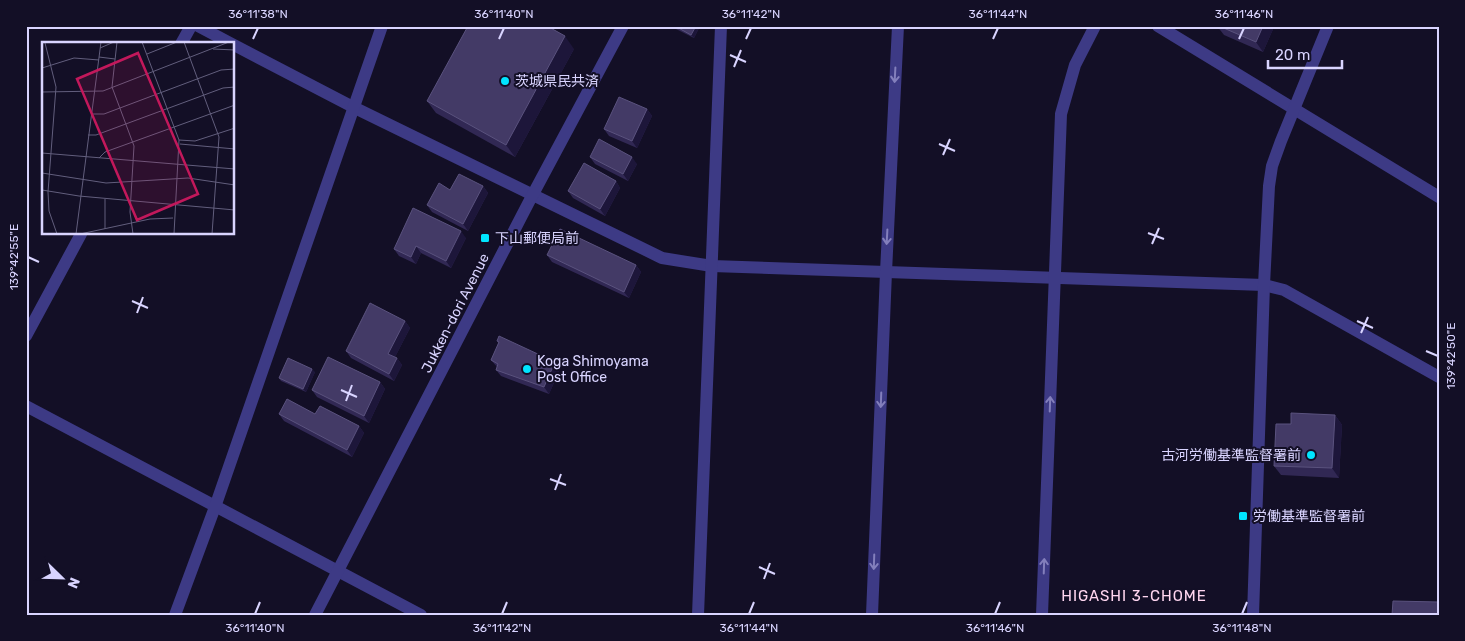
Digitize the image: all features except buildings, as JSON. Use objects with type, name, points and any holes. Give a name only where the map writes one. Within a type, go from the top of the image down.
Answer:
[{"type":"street","points":[[183,42],[191,26]]},
{"type":"street","points":[[198,26],[229,42]]},
{"type":"street","points":[[175,615],[215,507],[382,26]]},
{"type":"street","name":"Jukken-dori Avenue","points":[[315,615],[532,196],[623,26]]},
{"type":"street","points":[[698,615],[721,26]]},
{"type":"street","points":[[872,615],[898,26]]},
{"type":"street","points":[[1042,615],[1061,114],[1075,64],[1095,26]]},
{"type":"street","points":[[1158,26],[1439,197]]},
{"type":"street","points":[[1253,615],[1264,285],[1270,180],[1272,166],[1293,109],[1328,26]]},
{"type":"street","points":[[235,45],[353,107],[662,258],[712,266],[1264,285],[1284,290],[1439,378]]},
{"type":"street","points":[[26,336],[80,235]]},
{"type":"street","points":[[26,406],[421,615]]},
{"type":"place","name":"茨城県民共済","points":[[505,81]]},
{"type":"place","name":"下山郵便局前","points":[[485,238]]},
{"type":"place","name":"Koga Shimoyama Post Office","points":[[527,369]]},
{"type":"place","name":"古河労働基準監督署前","points":[[1311,455]]},
{"type":"place","name":"労働基準監督署前","points":[[1243,516]]},
{"type":"district","name":"HIGASHI 3-CHOME","points":[[1134,596]]}]
